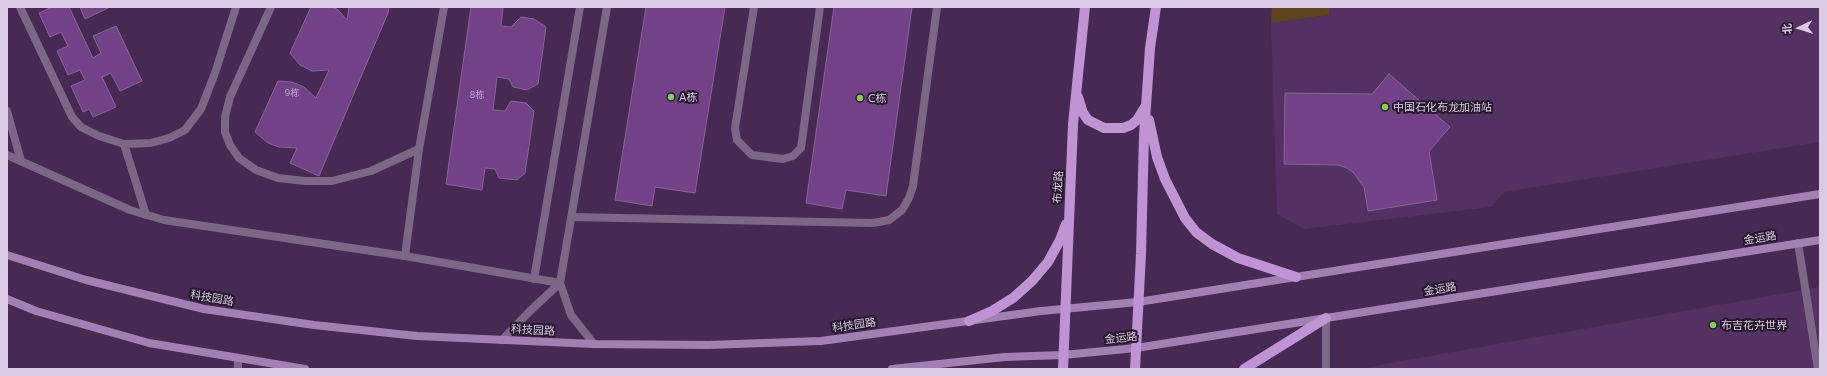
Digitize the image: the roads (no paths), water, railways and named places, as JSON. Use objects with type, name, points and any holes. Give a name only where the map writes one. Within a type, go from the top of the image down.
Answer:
[{"type":"main road","name":"布龙路","points":[[1063,369],[1076,93],[1085,7]]},
{"type":"main road","points":[[1134,369],[1146,92],[1156,7]]},
{"type":"main road","points":[[1146,92],[1151,133],[1165,180],[1185,218],[1196,232],[1212,244],[1238,258],[1296,277]]},
{"type":"main road","points":[[1076,93],[1083,113],[1088,120],[1104,128],[1123,128],[1131,125],[1137,120],[1146,105]]},
{"type":"main road","points":[[1065,308],[1138,302],[1820,194]]},
{"type":"main road","points":[[969,321],[997,308],[1013,298],[1032,281],[1048,262],[1060,240],[1069,217]]},
{"type":"main road","name":"金运路","points":[[1063,355],[1136,348],[1820,240]]},
{"type":"main road","name":"科技园路","points":[[7,255],[86,280],[204,309],[417,336],[594,344],[708,345],[821,341],[1065,308]]},
{"type":"main road","points":[[7,299],[36,311],[148,343],[305,369]]},
{"type":"main road","points":[[1244,369],[1326,318]]},
{"type":"main road","points":[[892,369],[1005,357],[1063,355]]},
{"type":"street","points":[[20,7],[72,117],[81,127],[99,136],[124,144],[151,143],[169,138],[185,130],[201,109],[215,72],[236,7]]},
{"type":"street","points":[[271,7],[230,97],[225,116],[226,132],[230,145],[239,158],[256,170],[278,178],[305,181],[332,181],[371,171],[419,149]]},
{"type":"street","points":[[405,256],[419,149],[444,7]]},
{"type":"street","points":[[534,278],[580,7]]},
{"type":"street","points":[[594,344],[571,315],[560,283],[607,7]]},
{"type":"street","points":[[754,7],[735,128],[737,140],[752,155],[783,159],[793,156],[800,148],[820,7]]},
{"type":"street","points":[[572,217],[873,223],[889,220],[902,210],[909,198],[913,186],[937,7]]},
{"type":"street","points":[[7,111],[21,161]]},
{"type":"street","points":[[124,144],[146,215]]},
{"type":"street","points":[[7,155],[130,210],[164,220],[405,256],[560,283]]},
{"type":"street","points":[[1798,244],[1818,369]]},
{"type":"street","points":[[502,340],[560,283]]},
{"type":"street","points":[[1326,318],[1326,369]]},
{"type":"street","points":[[238,358],[238,369]]},
{"type":"place","name":"A栋","points":[[671,97]]},
{"type":"place","name":"C栋","points":[[860,98]]},
{"type":"place","name":"中国石化布龙加油站","points":[[1385,107]]},
{"type":"place","name":"布吉花卉世界","points":[[1713,325]]}]
